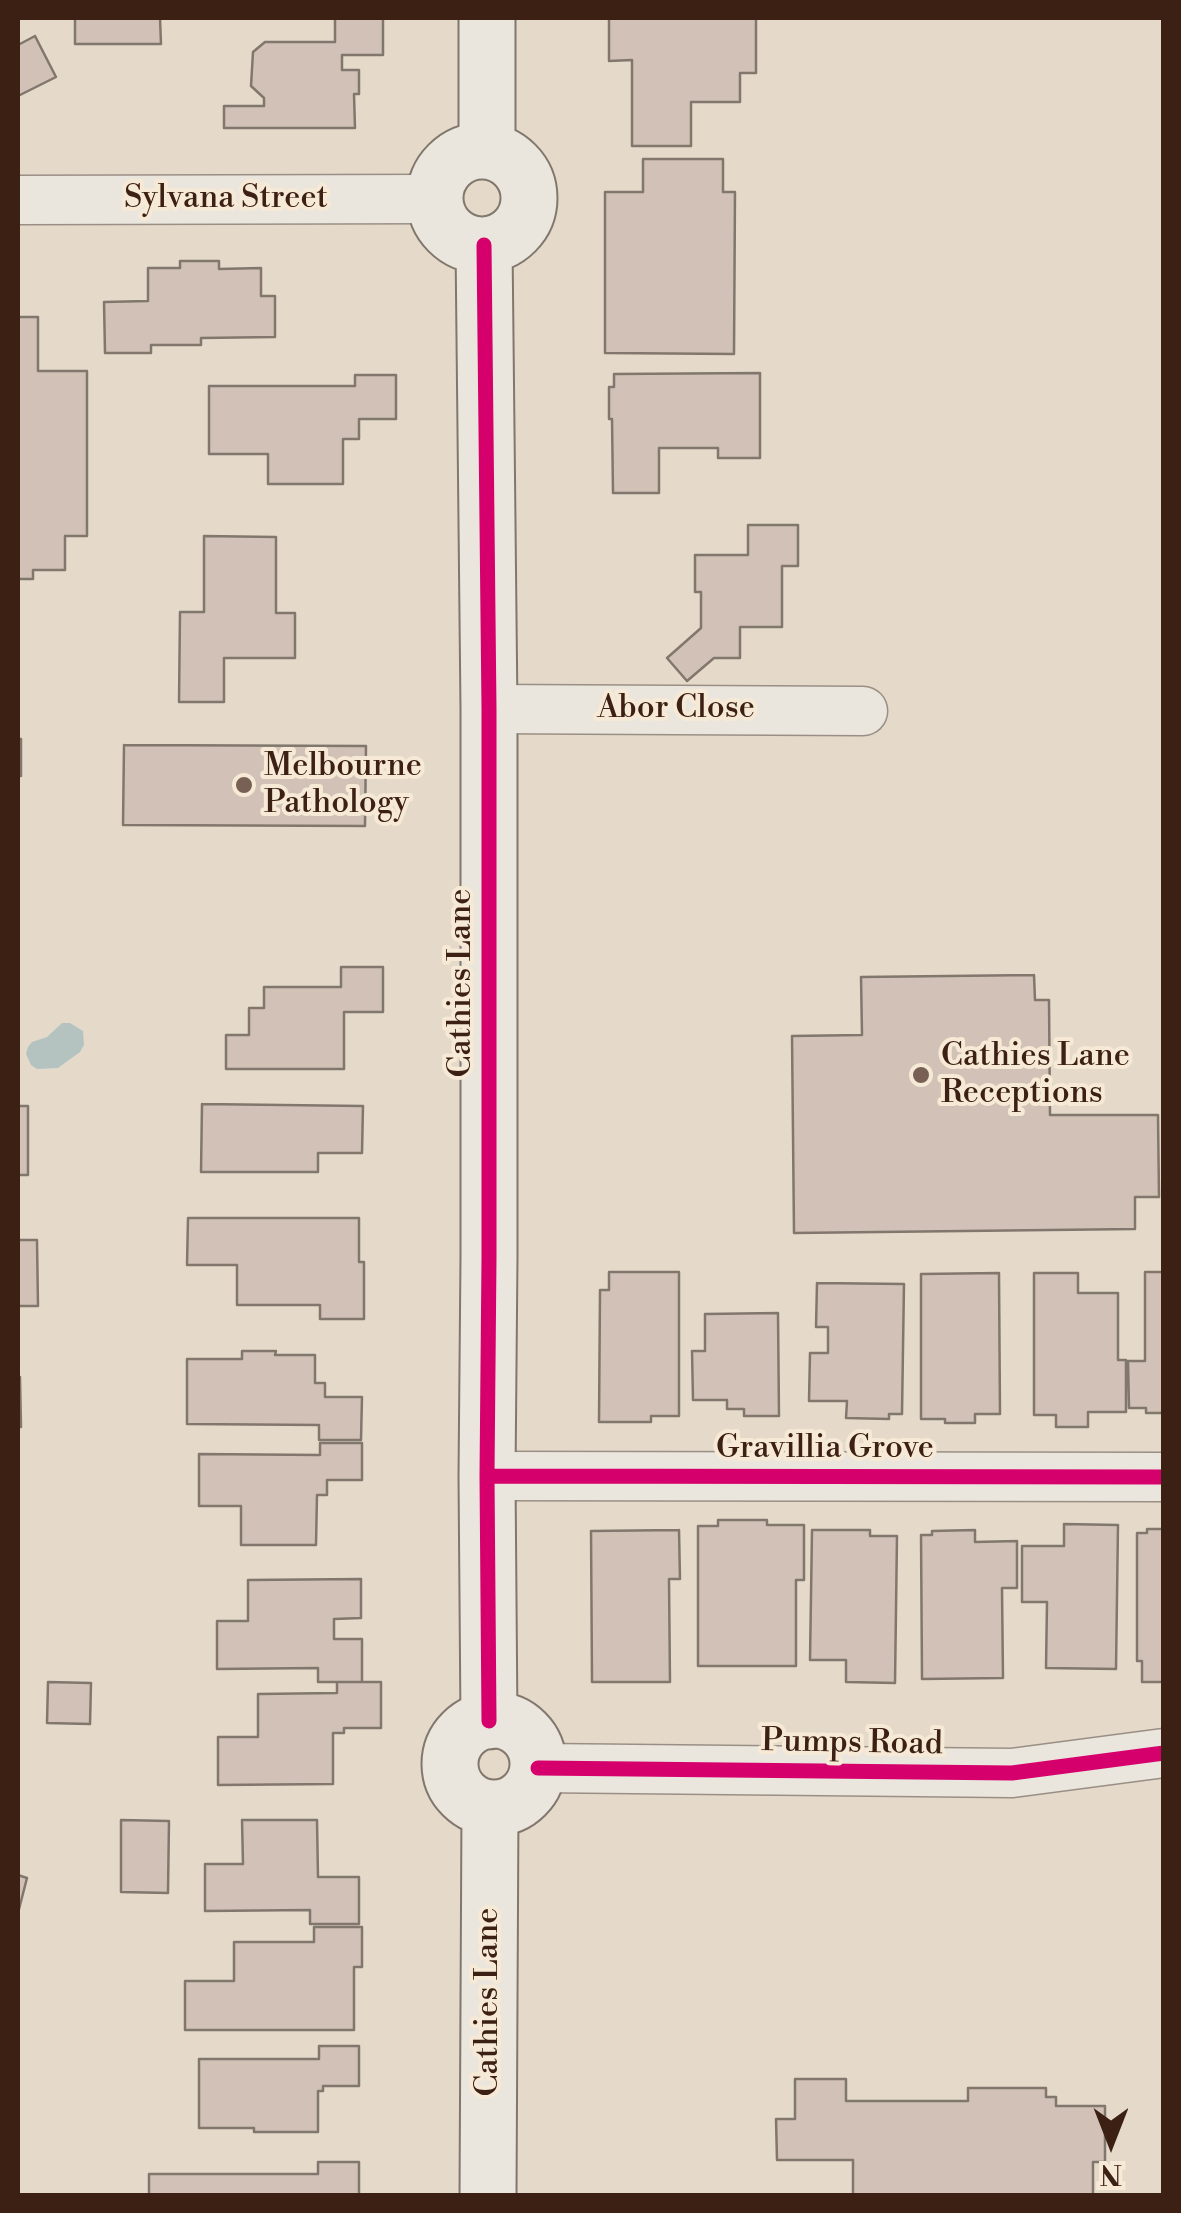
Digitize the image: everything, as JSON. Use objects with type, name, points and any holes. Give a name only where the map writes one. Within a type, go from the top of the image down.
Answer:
[{"type":"street","points":[[487,18],[487,150]]},
{"type":"street","points":[[487,150],[516,163],[530,191],[529,207],[513,234],[484,245],[469,243],[445,227],[434,199],[444,169],[456,158],[487,150]]},
{"type":"street","name":"Sylvana Street","points":[[18,200],[434,199]]},
{"type":"street","name":"Cathies Lane","points":[[484,245],[489,709],[488,1720]]},
{"type":"street","name":"Abor Close","points":[[489,709],[864,710]]},
{"type":"street","name":"Gravillia Grove","points":[[487,1476],[1164,1476]]},
{"type":"street","points":[[488,1720],[514,1724],[525,1732],[538,1754],[538,1768],[528,1792],[504,1807],[477,1804],[456,1785],[451,1772],[455,1744],[464,1732],[488,1720]]},
{"type":"street","name":"Pumps Road","points":[[538,1768],[1012,1773],[1164,1753]]},
{"type":"street","name":"Cathies Lane","points":[[488,2196],[490,1808]]},
{"type":"shaded area","points":[[62,1023],[83,1031],[84,1045],[58,1068],[37,1069],[26,1054],[28,1047]]},
{"type":"building","points":[[75,18],[160,18],[161,44],[75,44]]},
{"type":"building","points":[[335,18],[383,18],[383,55],[342,55],[342,70],[359,70],[359,94],[354,94],[355,128],[224,128],[224,106],[264,106],[264,98],[251,86],[253,52],[265,42],[335,42]]},
{"type":"building","points":[[609,18],[756,18],[756,73],[740,73],[740,102],[691,102],[691,146],[632,146],[632,60],[609,61]]},
{"type":"building","points":[[35,36],[56,77],[18,96],[18,45]]},
{"type":"building","points":[[643,159],[723,159],[723,192],[735,192],[734,354],[605,353],[605,192],[643,192]]},
{"type":"building","points":[[180,261],[219,261],[219,269],[261,268],[261,296],[275,296],[275,337],[201,338],[201,345],[151,345],[151,353],[105,353],[104,302],[148,301],[148,268],[180,268]]},
{"type":"building","points":[[18,317],[38,317],[38,371],[87,371],[87,536],[65,536],[65,570],[33,570],[33,579],[18,579]]},
{"type":"building","points":[[760,373],[760,458],[718,458],[718,448],[659,448],[659,493],[613,493],[609,387],[614,387],[614,374]]},
{"type":"building","points":[[355,375],[396,375],[396,419],[359,419],[359,439],[343,439],[343,484],[268,484],[268,454],[209,454],[209,386],[355,386]]},
{"type":"building","points":[[748,525],[798,525],[798,566],[782,566],[782,627],[740,627],[740,658],[714,658],[687,681],[667,658],[701,628],[701,592],[695,592],[695,555],[748,555]]},
{"type":"building","points":[[204,536],[276,537],[276,613],[295,613],[295,658],[224,658],[224,702],[179,702],[180,612],[204,612]]},
{"type":"building","points":[[21,739],[21,776],[18,776]]},
{"type":"building","name":"Melbourne Pathology","points":[[124,745],[366,746],[365,826],[123,825]]},
{"type":"building","points":[[341,967],[383,967],[383,1012],[344,1012],[344,1069],[226,1069],[226,1035],[249,1035],[249,1008],[264,1008],[264,987],[341,987]]},
{"type":"building","name":"Cathies Lane Receptions","points":[[1034,975],[1035,1000],[1049,1000],[1050,1115],[1158,1115],[1159,1197],[1135,1197],[1135,1229],[794,1233],[792,1036],[862,1035],[861,977]]},
{"type":"building","points":[[202,1104],[363,1106],[362,1153],[318,1153],[318,1172],[201,1172]]},
{"type":"building","points":[[18,1106],[28,1106],[28,1175],[18,1175]]},
{"type":"building","points":[[188,1218],[359,1218],[364,1319],[320,1319],[320,1305],[237,1305],[237,1265],[187,1265]]},
{"type":"building","points":[[18,1240],[37,1240],[38,1306],[18,1306]]},
{"type":"building","points":[[609,1272],[679,1272],[679,1416],[651,1416],[651,1422],[599,1422],[600,1290],[609,1290]]},
{"type":"building","points":[[1145,1272],[1164,1272],[1164,1413],[1129,1408],[1128,1361],[1145,1361]]},
{"type":"building","points":[[999,1273],[1000,1414],[975,1414],[975,1423],[921,1419],[921,1274]]},
{"type":"building","points":[[1034,1273],[1078,1273],[1078,1293],[1118,1293],[1118,1360],[1126,1360],[1126,1412],[1088,1412],[1088,1427],[1056,1427],[1056,1415],[1034,1415]]},
{"type":"building","points":[[817,1283],[904,1284],[902,1414],[889,1414],[889,1419],[846,1418],[847,1401],[809,1401],[810,1353],[828,1353],[828,1327],[816,1327]]},
{"type":"building","points":[[778,1313],[779,1416],[744,1416],[744,1409],[727,1409],[727,1400],[693,1400],[692,1351],[705,1351],[705,1314]]},
{"type":"building","points":[[242,1351],[315,1355],[315,1383],[325,1383],[325,1397],[362,1397],[361,1440],[319,1440],[319,1425],[187,1424],[187,1359],[242,1359]]},
{"type":"building","points":[[20,1377],[21,1427],[18,1427]]},
{"type":"building","points":[[320,1443],[362,1443],[362,1480],[327,1480],[327,1495],[317,1495],[316,1545],[241,1545],[241,1506],[199,1506],[199,1454],[320,1455]]},
{"type":"building","points":[[718,1520],[804,1525],[804,1580],[796,1580],[796,1666],[698,1666],[698,1526],[718,1526]]},
{"type":"building","points":[[1064,1524],[1118,1525],[1116,1669],[1046,1668],[1047,1602],[1022,1602],[1022,1546],[1064,1546]]},
{"type":"building","points":[[1147,1529],[1164,1529],[1164,1682],[1142,1682],[1142,1661],[1137,1661],[1137,1533],[1147,1533]]},
{"type":"building","points":[[679,1530],[680,1579],[669,1579],[670,1682],[592,1682],[591,1531]]},
{"type":"building","points":[[812,1530],[870,1530],[870,1536],[897,1536],[895,1683],[846,1682],[846,1660],[810,1660]]},
{"type":"building","points":[[975,1530],[975,1542],[1017,1541],[1017,1588],[1002,1588],[1003,1678],[922,1679],[921,1535]]},
{"type":"building","points":[[361,1579],[361,1618],[334,1619],[334,1639],[362,1639],[362,1682],[318,1682],[318,1668],[217,1669],[217,1621],[248,1621],[248,1580]]},
{"type":"building","points":[[48,1682],[91,1683],[90,1724],[47,1723]]},
{"type":"building","points":[[337,1682],[381,1682],[381,1728],[344,1728],[344,1733],[333,1733],[333,1784],[218,1785],[218,1737],[258,1737],[258,1694],[337,1693]]},
{"type":"building","points":[[121,1820],[169,1821],[168,1893],[121,1892]]},
{"type":"building","points":[[242,1820],[317,1820],[318,1877],[359,1877],[359,1924],[310,1924],[310,1910],[205,1911],[205,1864],[243,1864]]},
{"type":"building","points":[[18,1875],[27,1878],[18,1913]]},
{"type":"building","points":[[314,1927],[362,1927],[362,1967],[354,1967],[354,2030],[185,2030],[185,1981],[234,1981],[234,1942],[314,1942]]},
{"type":"building","points":[[319,2046],[359,2046],[359,2086],[323,2086],[323,2091],[318,2091],[318,2132],[199,2128],[199,2059],[319,2059]]},
{"type":"building","points":[[795,2079],[846,2079],[846,2101],[968,2101],[968,2088],[1046,2088],[1046,2097],[1056,2097],[1056,2106],[1105,2106],[1105,2162],[1093,2162],[1093,2196],[853,2196],[853,2160],[777,2160],[776,2119],[795,2119]]},
{"type":"building","points":[[318,2162],[359,2162],[359,2196],[149,2196],[149,2174],[318,2174]]},
{"type":"cycle path","points":[[484,245],[489,709],[489,1721]]},
{"type":"cycle path","points":[[487,1476],[1164,1477]]},
{"type":"cycle path","points":[[538,1768],[1012,1773],[1164,1753]]},
{"type":"place","name":"Melbourne Pathology","points":[[244,785]]},
{"type":"place","name":"Cathies Lane Receptions","points":[[921,1075]]}]
